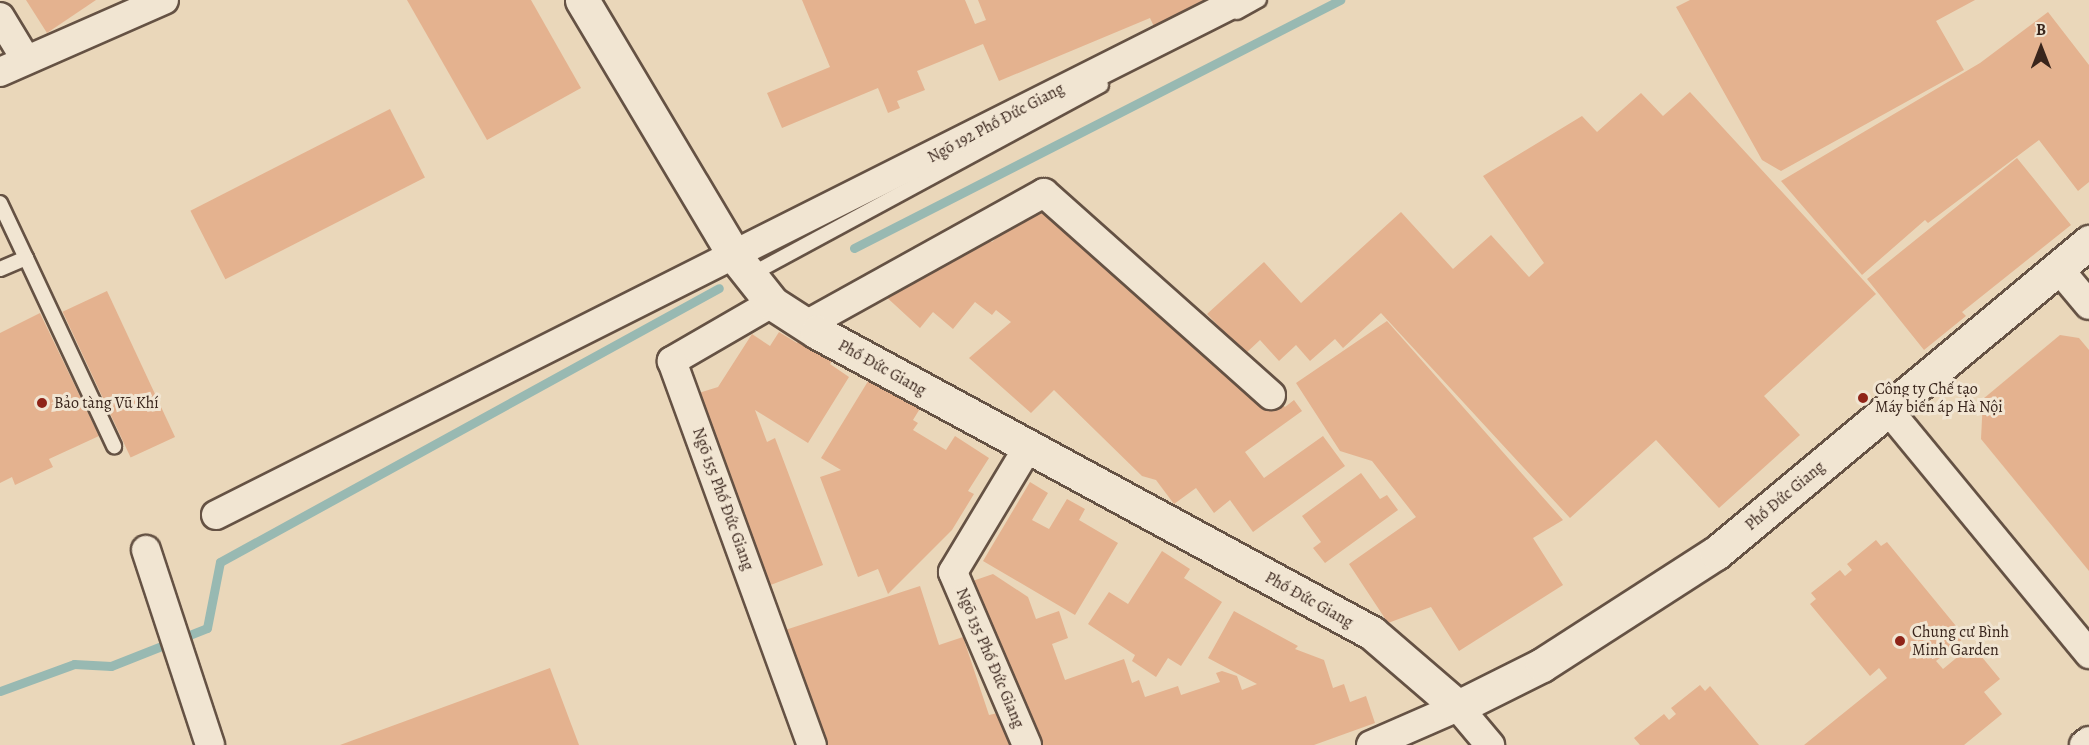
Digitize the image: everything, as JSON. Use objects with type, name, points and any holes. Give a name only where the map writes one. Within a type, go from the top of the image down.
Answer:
[{"type":"street","name":"Phố Đức Giang","points":[[582,0],[742,265],[772,303],[806,325],[1372,633],[1458,707],[1542,665],[1716,553],[2089,242]]},
{"type":"street","points":[[216,515],[742,265],[1240,0]]},
{"type":"street","points":[[0,72],[153,2]]},
{"type":"street","points":[[0,17],[26,60]]},
{"type":"street","points":[[806,325],[1044,192],[1271,395]]},
{"type":"street","points":[[2058,268],[2089,305]]},
{"type":"street","name":"Ngõ 155 Phố Đức Giang","points":[[772,303],[672,361],[812,745]]},
{"type":"street","points":[[1888,411],[2089,654]]},
{"type":"street","name":"Ngõ 135 Phố Đức Giang","points":[[1027,745],[953,572],[1028,447]]},
{"type":"street","points":[[146,550],[210,745]]},
{"type":"street","points":[[1371,745],[1458,707],[1483,742]]},
{"type":"street","points":[[2084,745],[2089,741]]},
{"type":"lane","name":"Ngõ 192 Phố Đức Giang","points":[[742,265],[1259,0]]},
{"type":"lane","points":[[0,203],[114,446]]},
{"type":"lane","points":[[0,269],[26,258]]},
{"type":"building","points":[[26,0],[96,0],[47,33]]},
{"type":"building","points":[[407,0],[531,0],[581,88],[487,140]]},
{"type":"building","points":[[802,0],[965,0],[975,24],[986,20],[978,0],[1233,0],[1158,35],[1150,18],[999,81],[983,44],[917,71],[925,90],[897,101],[900,108],[888,113],[878,88],[782,128],[767,93],[830,67]]},
{"type":"building","points":[[1690,0],[1975,0],[1936,21],[1964,70],[1781,171],[1762,160],[1676,7]]},
{"type":"building","points":[[2048,12],[2089,65],[2089,182],[2078,191],[2039,140],[1928,223],[1925,220],[1862,275],[1781,181],[1980,63]]},
{"type":"building","points":[[1690,92],[1876,294],[1764,396],[1800,435],[1719,508],[1656,440],[1570,518],[1381,313],[1343,348],[1335,339],[1310,361],[1296,345],[1279,361],[1260,340],[1245,354],[1207,314],[1264,262],[1301,303],[1401,212],[1453,269],[1491,235],[1529,277],[1544,263],[1483,176],[1582,116],[1597,132],[1641,93],[1663,116]]},
{"type":"building","points":[[390,109],[425,178],[225,279],[190,211]]},
{"type":"building","points":[[2017,158],[2071,225],[1962,312],[1966,316],[1924,350],[1867,279]]},
{"type":"building","points":[[1045,198],[1285,407],[1294,400],[1302,411],[1245,452],[1264,478],[1323,436],[1345,466],[1253,532],[1230,500],[1214,513],[1196,488],[1174,504],[1156,480],[1142,476],[1054,390],[1031,413],[969,358],[1011,322],[996,310],[992,315],[975,302],[953,329],[933,312],[920,328],[882,293],[983,234],[992,242],[1025,210]]},
{"type":"building","points":[[107,291],[175,437],[131,458],[63,312]]},
{"type":"building","name":"Bảo tàng Vũ Khí","points":[[40,313],[99,436],[49,459],[53,467],[15,485],[12,477],[0,483],[0,333]]},
{"type":"building","points":[[1387,321],[1563,520],[1533,538],[1563,585],[1459,651],[1431,607],[1388,623],[1349,564],[1416,517],[1372,461],[1340,451],[1296,383]]},
{"type":"building","points":[[779,332],[797,343],[803,334],[840,348],[830,364],[849,377],[808,443],[755,410],[767,442],[775,438],[823,565],[760,589],[689,396],[718,387],[752,334],[770,346]]},
{"type":"building","points":[[2060,335],[2079,338],[2089,350],[2089,571],[1981,439],[1983,399]]},
{"type":"building","points":[[870,378],[890,390],[897,379],[927,397],[913,420],[918,423],[913,430],[946,450],[955,436],[989,458],[968,491],[974,494],[952,530],[888,594],[878,569],[858,577],[820,477],[841,470],[821,458]]},
{"type":"building","points":[[1361,473],[1380,499],[1387,495],[1398,510],[1325,563],[1313,548],[1321,542],[1302,516]]},
{"type":"building","points":[[1030,482],[1048,493],[1032,520],[1049,529],[1067,499],[1085,509],[1079,520],[1118,543],[1075,615],[983,561]]},
{"type":"building","name":"Chung cư Bình Minh Garden","points":[[1876,540],[1881,546],[1887,542],[1965,637],[1936,661],[1943,669],[1972,645],[2000,679],[1984,692],[2002,714],[1964,745],[1804,745],[1887,678],[1879,668],[1870,676],[1810,604],[1816,599],[1811,593],[1840,570],[1845,576],[1852,570],[1847,564]]},
{"type":"building","points":[[1162,551],[1190,569],[1184,578],[1222,602],[1181,666],[1168,658],[1156,677],[1132,661],[1135,655],[1088,624],[1109,592],[1128,604]]},
{"type":"building","points":[[993,574],[1028,597],[1036,619],[1059,611],[1068,638],[1052,644],[1065,680],[1124,659],[1132,683],[1139,680],[1145,697],[1178,686],[1181,695],[1220,682],[1216,673],[1222,671],[1237,676],[1242,690],[1257,684],[1208,658],[1234,611],[1298,646],[1295,649],[1324,660],[1333,688],[1344,684],[1350,702],[1366,696],[1375,723],[1314,745],[1042,745],[1039,735],[1034,737],[964,584]]},
{"type":"building","points":[[920,586],[939,645],[963,637],[989,715],[998,713],[1009,745],[815,745],[776,633]]},
{"type":"building","points":[[550,668],[579,745],[340,745]]},
{"type":"building","points":[[1700,685],[1705,691],[1710,686],[1759,745],[1640,745],[1634,738],[1664,714],[1669,720],[1676,714],[1671,708]]},
{"type":"waterway","points":[[854,248],[1340,0]]},
{"type":"waterway","points":[[0,691],[74,664],[111,666],[207,628],[220,562],[719,288]]},
{"type":"place","name":"Công ty Chế tạo Máy biến áp Hà Nội","points":[[1863,398]]},
{"type":"place","name":"Bảo tàng Vũ Khí","points":[[42,403]]},
{"type":"place","name":"Chung cư Bình Minh Garden","points":[[1900,641]]}]
